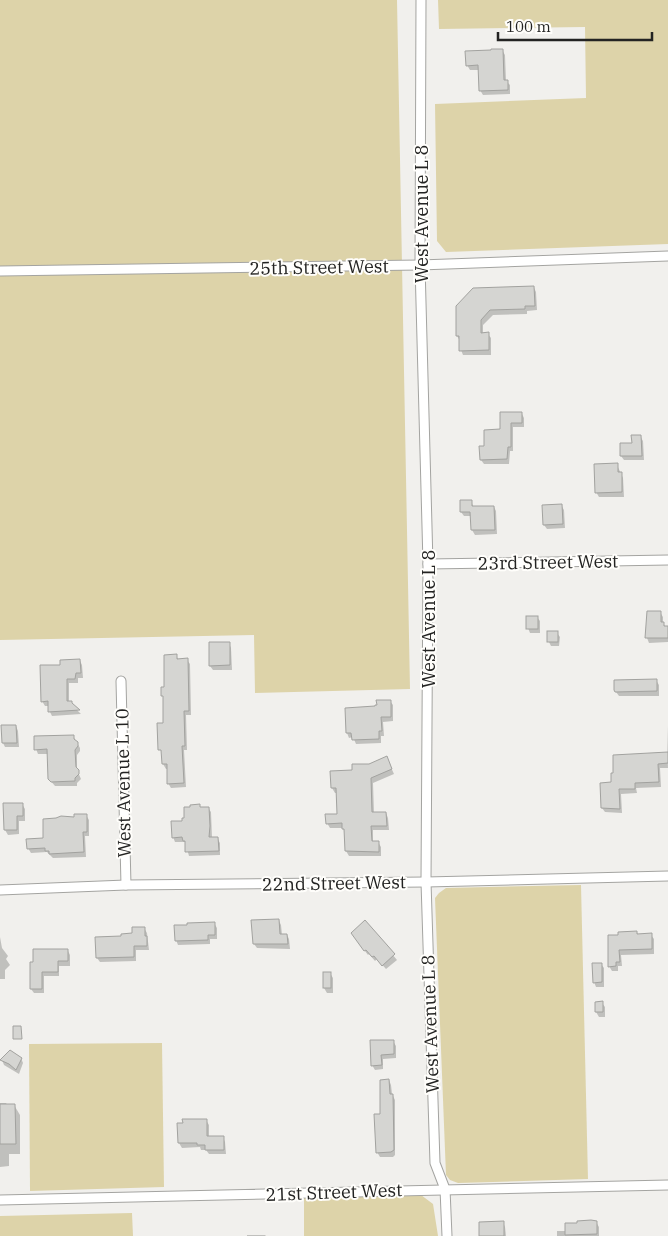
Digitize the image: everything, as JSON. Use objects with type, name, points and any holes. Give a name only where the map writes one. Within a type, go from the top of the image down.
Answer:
[{"type":"street","name":"West Avenue L 8","points":[[420,0],[420,265],[428,564],[426,882],[435,1163],[445,1189],[447,1236]]},
{"type":"street","name":"25th Street West","points":[[0,271],[420,265],[668,256]]},
{"type":"street","name":"23rd Street West","points":[[428,564],[668,560]]},
{"type":"street","name":"West Avenue L 10","points":[[121,681],[126,885]]},
{"type":"street","name":"22nd Street West","points":[[0,890],[126,885],[426,882],[668,876]]},
{"type":"street","name":"21st Street West","points":[[0,1200],[668,1185]]},
{"type":"shaded area","points":[[0,0],[397,0],[410,689],[255,693],[254,635],[0,640]]},
{"type":"shaded area","points":[[438,0],[668,0],[668,244],[446,252],[437,241],[435,104],[586,98],[585,27],[439,29]]},
{"type":"shaded area","points":[[581,885],[588,1179],[458,1183],[450,1180],[446,1175],[435,898],[446,888]]},
{"type":"shaded area","points":[[162,1043],[164,1187],[30,1191],[29,1044]]},
{"type":"shaded area","points":[[421,1195],[433,1204],[438,1236],[304,1236],[304,1198]]},
{"type":"shaded area","points":[[132,1213],[133,1236],[0,1236],[0,1216]]},
{"type":"building","points":[[503,49],[504,80],[508,80],[508,90],[479,91],[478,65],[466,66],[465,51]]},
{"type":"building","points":[[534,286],[535,306],[525,306],[525,309],[490,310],[481,320],[481,333],[489,332],[489,350],[459,351],[459,336],[456,336],[456,306],[473,288]]},
{"type":"building","points":[[500,412],[522,412],[522,423],[511,423],[511,447],[508,447],[507,459],[480,460],[479,446],[484,446],[484,430],[500,429]]},
{"type":"building","points":[[631,435],[641,435],[642,456],[620,456],[620,443],[632,443]]},
{"type":"building","points":[[618,463],[618,472],[622,472],[622,492],[595,493],[594,464]]},
{"type":"building","points":[[460,500],[472,500],[472,506],[494,506],[495,530],[471,530],[470,512],[460,512]]},
{"type":"building","points":[[562,504],[563,524],[543,525],[542,505]]},
{"type":"building","points":[[647,611],[661,611],[661,622],[664,622],[664,626],[668,626],[668,638],[645,638]]},
{"type":"building","points":[[526,616],[538,616],[538,629],[526,629]]},
{"type":"building","points":[[547,631],[558,631],[558,642],[547,642]]},
{"type":"building","points":[[209,642],[230,642],[230,665],[209,666]]},
{"type":"building","points":[[177,654],[177,659],[188,658],[189,711],[184,711],[185,746],[182,746],[184,783],[167,784],[167,764],[162,764],[161,750],[158,750],[157,723],[163,723],[161,687],[164,687],[164,655]]},
{"type":"building","points":[[80,659],[81,673],[76,673],[75,679],[67,679],[67,701],[72,701],[80,710],[48,712],[48,701],[41,702],[40,665],[60,665],[60,660]]},
{"type":"building","points":[[657,679],[657,691],[615,692],[614,690],[614,680]]},
{"type":"building","points":[[376,700],[391,700],[391,717],[381,717],[382,731],[379,731],[379,739],[352,740],[351,733],[346,733],[345,708],[375,706],[377,705]]},
{"type":"building","points":[[1,725],[16,725],[17,743],[2,743]]},
{"type":"building","points":[[74,735],[74,739],[78,742],[75,750],[76,767],[79,770],[79,774],[75,781],[51,782],[48,779],[47,749],[34,750],[34,736]]},
{"type":"building","points":[[668,752],[668,763],[658,764],[659,782],[635,783],[635,789],[619,789],[620,809],[601,808],[600,783],[611,782],[613,755]]},
{"type":"building","points":[[387,756],[392,769],[371,778],[372,812],[386,812],[387,826],[371,826],[372,841],[379,841],[379,852],[345,851],[342,823],[326,824],[325,814],[337,814],[336,788],[331,788],[330,771],[352,770],[352,764],[369,764]]},
{"type":"building","points":[[3,803],[23,803],[23,816],[17,816],[17,830],[4,830]]},
{"type":"building","points":[[200,804],[200,807],[209,807],[209,837],[218,837],[219,851],[185,852],[185,841],[183,841],[182,837],[172,838],[171,821],[182,821],[182,818],[184,818],[184,807]]},
{"type":"building","points":[[74,814],[87,814],[87,832],[83,832],[84,852],[49,854],[49,851],[45,851],[45,848],[27,849],[26,839],[43,838],[43,819],[61,816],[74,817]]},
{"type":"building","points":[[279,919],[280,934],[287,934],[288,944],[253,944],[251,920]]},
{"type":"building","points":[[365,920],[395,954],[382,966],[374,956],[372,957],[366,950],[364,951],[351,933]]},
{"type":"building","points":[[215,922],[215,935],[208,935],[208,940],[175,941],[174,925]]},
{"type":"building","points":[[132,927],[145,927],[147,946],[134,946],[134,957],[96,958],[95,937],[121,936],[121,934],[132,933]]},
{"type":"building","points":[[637,931],[637,934],[652,933],[652,949],[619,950],[620,962],[616,962],[616,966],[608,967],[608,935],[618,935],[618,932]]},
{"type":"building","points":[[33,949],[68,949],[68,961],[58,961],[58,972],[42,972],[42,989],[30,989],[30,962],[33,962]]},
{"type":"building","points":[[592,963],[602,963],[602,982],[593,983]]},
{"type":"building","points":[[323,972],[331,972],[331,988],[323,988]]},
{"type":"building","points":[[603,1001],[603,1012],[595,1012],[595,1002]]},
{"type":"building","points":[[13,1026],[21,1026],[22,1039],[13,1039]]},
{"type":"building","points":[[370,1040],[394,1040],[394,1054],[381,1055],[382,1065],[371,1066]]},
{"type":"building","points":[[10,1050],[22,1058],[16,1070],[0,1060]]},
{"type":"building","points":[[389,1079],[390,1094],[393,1094],[394,1150],[376,1153],[374,1114],[380,1114],[380,1080]]},
{"type":"building","points":[[0,1104],[15,1104],[16,1144],[0,1144]]},
{"type":"building","points":[[182,1119],[207,1119],[207,1136],[224,1136],[224,1150],[205,1150],[205,1145],[197,1145],[197,1143],[178,1143],[177,1123],[183,1123]]},
{"type":"building","points":[[504,1221],[504,1236],[479,1236],[479,1222]]},
{"type":"building","points":[[597,1221],[597,1234],[565,1235],[565,1223]]}]
